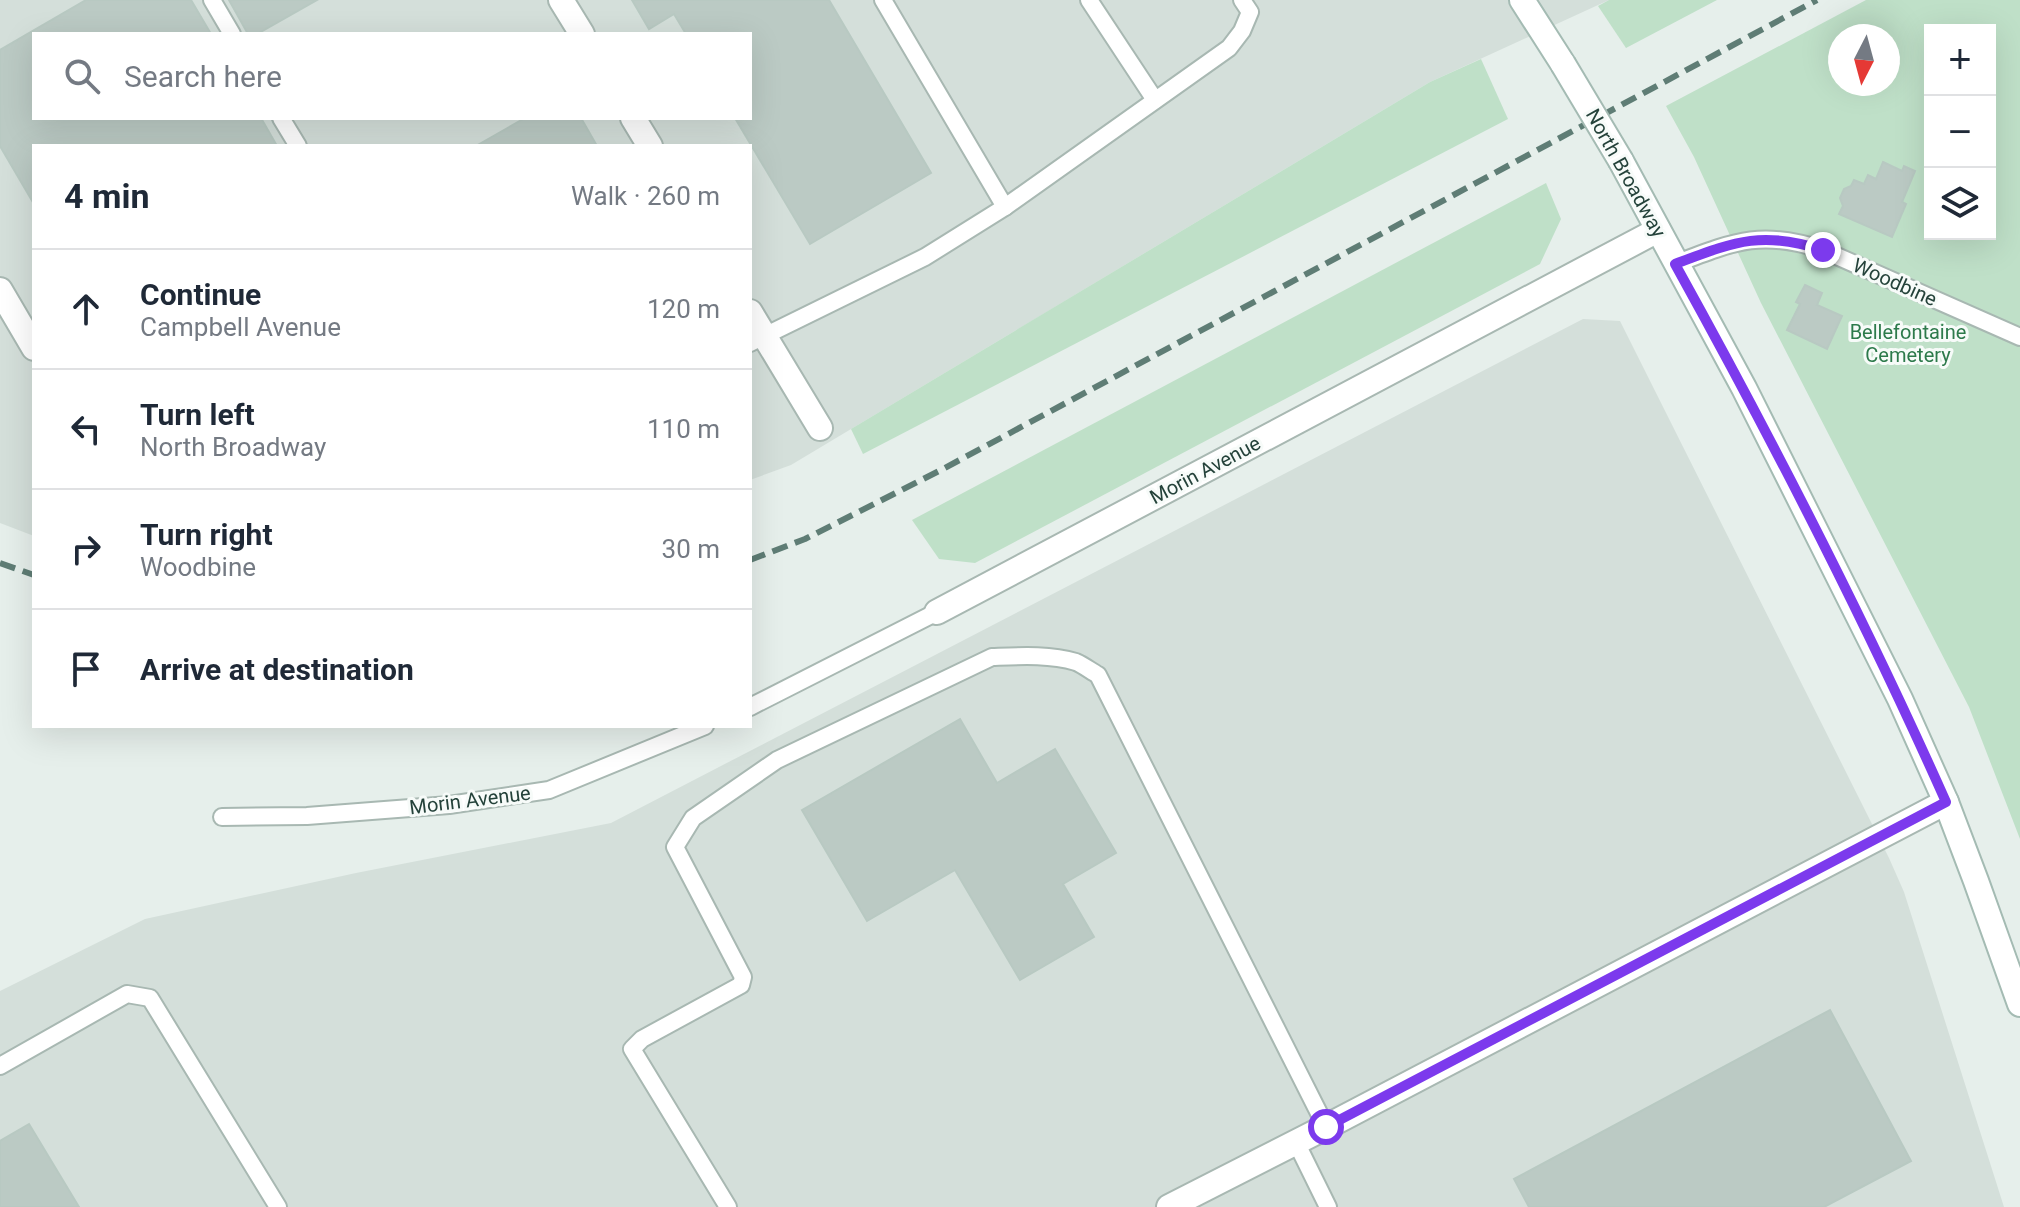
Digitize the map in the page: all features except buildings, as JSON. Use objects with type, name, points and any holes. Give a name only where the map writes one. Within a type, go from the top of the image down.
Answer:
[{"type":"street","points":[[561,0],[581,32]]},
{"type":"street","name":"North Broadway","points":[[1522,0],[1621,161],[1744,388],[1850,598],[1946,802],[2020,1004]]},
{"type":"street","points":[[634,120],[649,144]]},
{"type":"street","name":"Morin Avenue","points":[[937,612],[1658,230]]},
{"type":"street","points":[[0,290],[32,345]]},
{"type":"street","points":[[757,339],[820,428]]},
{"type":"street","points":[[1169,1207],[1946,802]]},
{"type":"lane","points":[[212,0],[231,32]]},
{"type":"lane","points":[[883,0],[1005,207]]},
{"type":"lane","points":[[1089,0],[1155,100]]},
{"type":"lane","points":[[757,339],[925,257],[1005,207],[1229,48],[1242,31],[1250,12],[1242,0]]},
{"type":"lane","points":[[282,120],[297,144]]},
{"type":"lane","name":"Woodbine","points":[[1675,264],[1750,239],[1776,238],[1801,242],[2019,338]]},
{"type":"lane","name":"Morin Avenue","points":[[752,706],[937,612]]},
{"type":"lane","points":[[728,1207],[632,1049],[642,1039],[741,985],[743,977],[675,847],[693,818],[777,760],[992,657],[1051,658],[1078,663],[1098,675],[1326,1127]]},
{"type":"lane","name":"Morin Avenue","points":[[222,817],[354,813],[449,805],[549,790],[700,728]]},
{"type":"lane","points":[[0,1066],[127,994],[150,998],[278,1207]]},
{"type":"lane","points":[[1296,1142],[1328,1207]]},
{"type":"shaded area","points":[[0,0],[1609,0],[1430,82],[791,465],[752,479],[752,144],[32,144],[32,535],[0,523]]},
{"type":"shaded area","points":[[1583,319],[1620,321],[1889,858],[1904,892],[2004,1207],[0,1207],[0,991],[145,919],[356,873],[611,823]]},
{"type":"green space","points":[[1609,0],[1717,0],[1626,48],[1598,6]]},
{"type":"green space","name":"Bellefontaine Cemetery","points":[[1866,0],[2020,0],[2020,839],[1969,707],[1761,303],[1694,157],[1666,106]]},
{"type":"green space","points":[[1481,59],[1508,119],[863,454],[851,429],[1430,82]]},
{"type":"green space","points":[[1546,183],[1561,219],[1540,264],[975,563],[939,559],[912,520]]},
{"type":"railway","points":[[752,559],[805,539],[941,470],[1817,0]]},
{"type":"railway","points":[[0,563],[32,574]]},
{"type":"route","points":[[1326,1127],[1946,802],[1850,598],[1744,388],[1675,264],[1750,239],[1776,238],[1823,250]]}]
